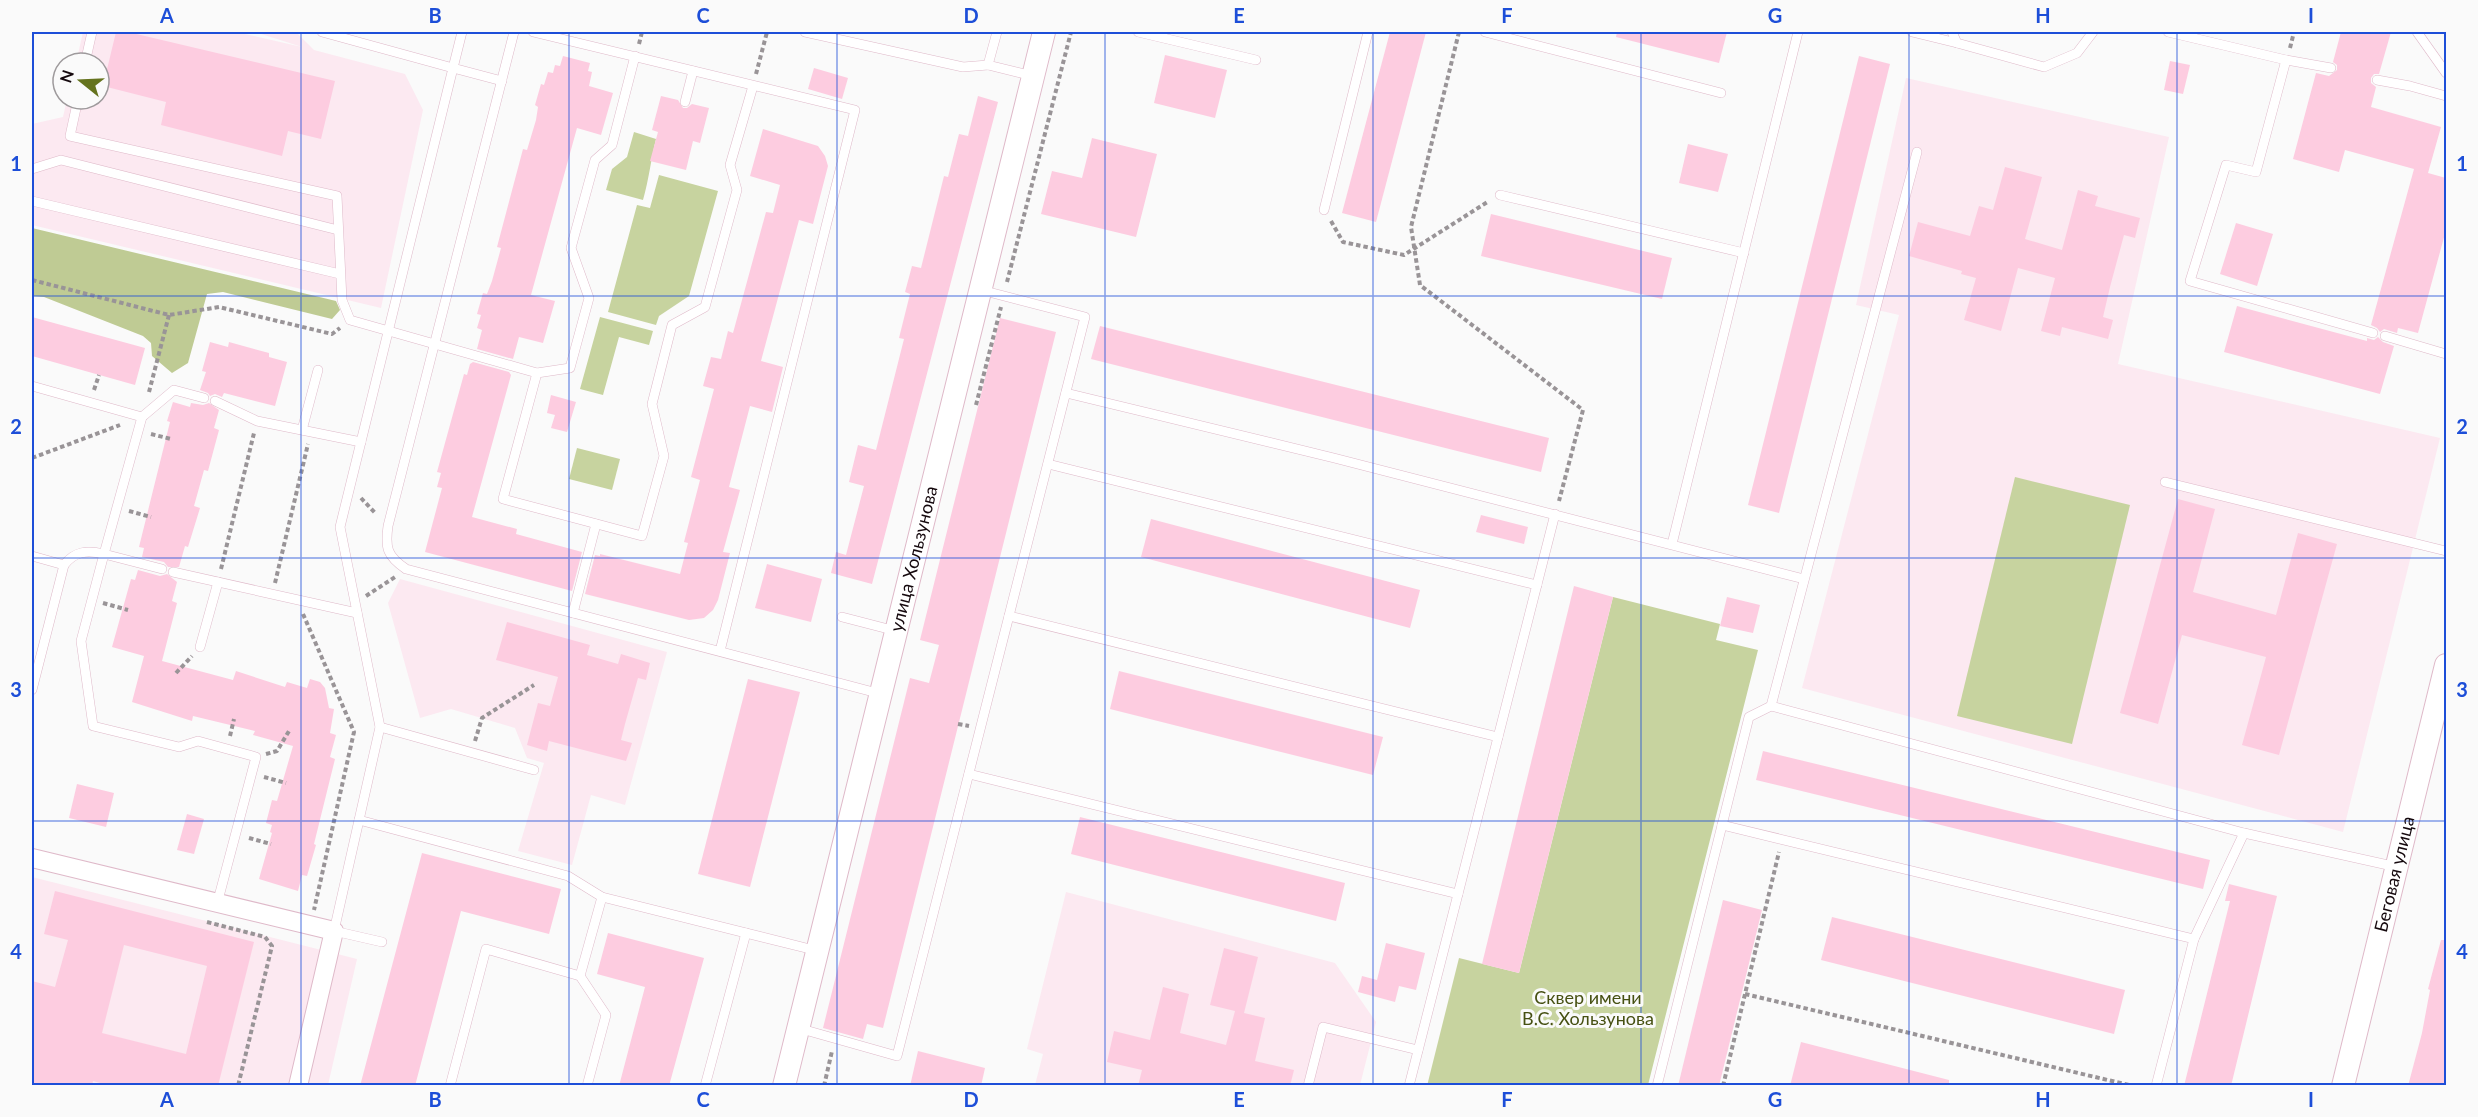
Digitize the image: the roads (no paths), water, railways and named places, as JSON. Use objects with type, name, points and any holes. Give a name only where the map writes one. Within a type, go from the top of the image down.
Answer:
[{"type":"street","name":"улица Хользунова","points":[[784,1086],[1044,32]]},
{"type":"street","name":"Беговая улица","points":[[2343,1086],[2446,665]]},
{"type":"street","points":[[32,858],[334,931],[298,1086]]},
{"type":"lane","points":[[88,51],[92,32]]},
{"type":"lane","points":[[322,32],[502,81]]},
{"type":"lane","points":[[382,942],[334,931],[380,727],[340,527],[462,32]]},
{"type":"lane","points":[[514,32],[388,526],[386,544],[393,560],[405,569],[881,694]]},
{"type":"lane","points":[[533,32],[855,110],[720,651]]},
{"type":"lane","points":[[805,32],[963,67],[988,65],[1033,76]]},
{"type":"lane","points":[[988,65],[997,32]]},
{"type":"lane","points":[[1138,32],[1154,33],[1256,60]]},
{"type":"lane","points":[[1324,210],[1368,32]]},
{"type":"lane","points":[[1485,32],[1721,93]]},
{"type":"lane","points":[[1672,544],[1798,32]]},
{"type":"lane","points":[[1912,32],[2044,67],[2077,53],[2093,32]]},
{"type":"lane","points":[[1952,32],[1957,43]]},
{"type":"lane","points":[[2168,32],[2331,69]]},
{"type":"lane","points":[[2417,32],[2446,73]]},
{"type":"lane","points":[[75,111],[70,136],[337,196],[342,300],[350,320],[537,373],[570,368],[590,298],[571,248],[595,160],[612,145],[635,56]]},
{"type":"lane","points":[[2286,60],[2256,172],[2226,165],[2190,281],[2373,333]]},
{"type":"lane","points":[[685,102],[693,71]]},
{"type":"lane","points":[[2377,80],[2446,96]]},
{"type":"lane","points":[[537,373],[503,499],[642,536],[664,456],[651,404],[672,325],[705,307],[737,190],[730,165],[753,86]]},
{"type":"lane","points":[[1772,706],[1917,152]]},
{"type":"lane","points":[[32,169],[61,160],[338,230]]},
{"type":"lane","points":[[1500,195],[1744,253]]},
{"type":"lane","points":[[32,201],[340,274]]},
{"type":"lane","points":[[798,1028],[897,1056],[1085,317],[980,290]]},
{"type":"lane","points":[[2385,336],[2446,354]]},
{"type":"lane","points":[[307,431],[318,369]]},
{"type":"lane","points":[[32,386],[142,417]]},
{"type":"lane","points":[[204,398],[174,390],[142,417],[81,641],[93,726],[180,747],[198,741],[256,757],[217,904]]},
{"type":"lane","points":[[1066,393],[1556,514],[1804,579]]},
{"type":"lane","points":[[215,401],[257,421],[361,442]]},
{"type":"lane","points":[[1048,464],[1537,585]]},
{"type":"lane","points":[[2165,482],[2446,551]]},
{"type":"lane","points":[[1409,1086],[1556,514]]},
{"type":"lane","points":[[573,613],[596,524]]},
{"type":"lane","points":[[32,690],[36,658],[64,565],[70,557],[81,552],[92,551],[162,569]]},
{"type":"lane","points":[[32,556],[64,565]]},
{"type":"lane","points":[[173,572],[297,600],[356,609]]},
{"type":"lane","points":[[200,647],[218,582]]},
{"type":"lane","points":[[1009,616],[1498,737]]},
{"type":"lane","points":[[842,617],[896,631]]},
{"type":"lane","points":[[1657,1086],[1749,717],[1772,706],[2244,833],[2397,867]]},
{"type":"lane","points":[[380,727],[534,770]]},
{"type":"lane","points":[[969,774],[1458,894]]},
{"type":"lane","points":[[359,820],[568,876],[602,897],[818,951]]},
{"type":"lane","points":[[1722,825],[2194,939]]},
{"type":"lane","points":[[2156,1086],[2194,939],[2244,833]]},
{"type":"lane","points":[[580,976],[602,897]]},
{"type":"lane","points":[[705,1086],[746,933]]},
{"type":"lane","points":[[450,1086],[486,949],[580,976],[606,1015],[587,1086]]},
{"type":"lane","points":[[1308,1086],[1323,1027],[1418,1050]]},
{"type":"park label","name":"Сквер имени В.С. Хользунова","points":[[1588,1008]]}]
